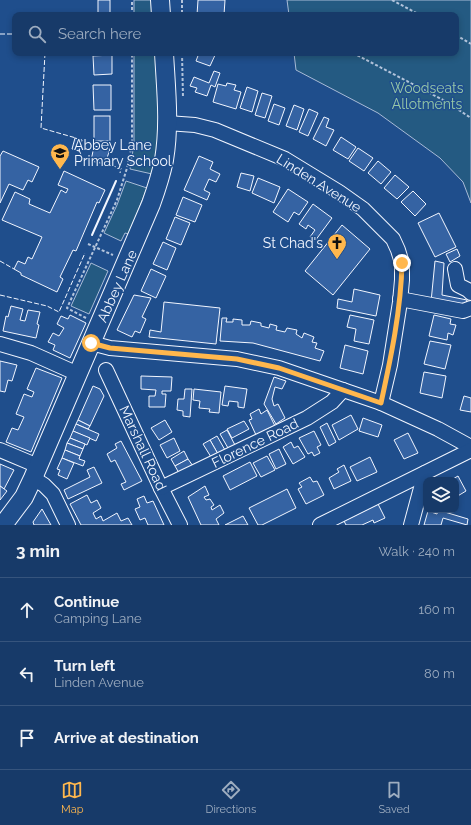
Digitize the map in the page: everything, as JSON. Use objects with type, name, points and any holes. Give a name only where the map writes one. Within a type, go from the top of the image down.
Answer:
[{"type":"main road","points":[[160,0],[161,12]]},
{"type":"main road","name":"Abbey Lane","points":[[3,525],[24,497],[36,472],[151,204],[162,172],[167,123],[164,56]]},
{"type":"street","name":"Linden Avenue","points":[[167,123],[195,125],[215,130],[285,159],[334,189],[363,210],[393,239],[402,263],[400,299],[390,365],[381,403]]},
{"type":"street","points":[[455,269],[458,285],[468,290],[471,294]]},
{"type":"street","points":[[400,299],[463,311],[471,308]]},
{"type":"street","points":[[91,343],[110,348],[237,359],[279,368],[381,403],[438,429],[471,447]]},
{"type":"street","points":[[0,344],[31,353],[78,374]]},
{"type":"street","name":"Marshall Road","points":[[106,370],[177,524]]},
{"type":"street","name":"Florence Road","points":[[161,488],[307,418],[332,402],[343,390]]},
{"type":"street","points":[[0,450],[36,472],[56,497],[68,525]]},
{"type":"street","points":[[320,525],[471,450]]},
{"type":"street","points":[[411,525],[425,473]]},
{"type":"path","points":[[132,0],[132,12]]},
{"type":"path","points":[[182,0],[182,12]]},
{"type":"path","points":[[392,0],[414,12]]},
{"type":"path","points":[[459,37],[471,44]]},
{"type":"path","points":[[91,320],[66,308],[117,200],[128,168],[132,144],[132,56]]},
{"type":"path","points":[[182,56],[183,100]]},
{"type":"path","points":[[359,56],[445,101],[471,118]]},
{"type":"path","points":[[88,244],[115,256]]},
{"type":"green space","points":[[134,0],[152,0],[153,12],[134,12]]},
{"type":"green space","name":"Woodseats Allotments","points":[[287,0],[471,0],[471,203],[463,182],[440,158],[378,113],[296,70],[294,56],[459,56],[459,12],[289,12]]},
{"type":"green space","points":[[134,56],[156,56],[162,134],[158,157],[154,161],[152,174],[130,169],[134,144]]},
{"type":"green space","points":[[126,181],[147,188],[129,234],[125,233],[121,241],[104,233]]},
{"type":"green space","points":[[91,263],[108,271],[89,314],[71,306]]},
{"type":"building","points":[[98,0],[110,0],[110,12],[98,12]]},
{"type":"building","points":[[198,0],[225,0],[224,12],[197,12]]},
{"type":"building","points":[[93,56],[112,56],[112,74],[94,75]]},
{"type":"building","points":[[198,56],[215,56],[210,66],[196,61]]},
{"type":"building","points":[[214,71],[220,73],[215,87],[211,85],[207,96],[195,92],[197,88],[190,86],[194,77],[209,83]]},
{"type":"building","points":[[227,83],[236,85],[234,90],[241,92],[236,109],[213,102],[218,84],[226,86]]},
{"type":"building","points":[[93,85],[111,85],[111,110],[94,110]]},
{"type":"building","points":[[247,87],[258,91],[252,112],[240,108]]},
{"type":"building","points":[[262,93],[272,96],[265,118],[255,115]]},
{"type":"building","points":[[274,104],[285,108],[279,125],[268,121]]},
{"type":"building","points":[[294,105],[304,109],[297,130],[286,126]]},
{"type":"building","points":[[309,109],[318,113],[308,136],[299,132]]},
{"type":"building","points":[[94,116],[110,116],[110,141],[94,141]]},
{"type":"building","points":[[324,117],[329,119],[326,127],[334,130],[326,146],[313,139]]},
{"type":"building","points":[[341,137],[356,147],[348,159],[333,150]]},
{"type":"building","points":[[75,138],[82,140],[79,151],[72,149]]},
{"type":"building","points":[[94,146],[110,149],[105,164],[91,161]]},
{"type":"building","points":[[358,148],[373,158],[364,171],[349,161]]},
{"type":"building","points":[[3,151],[39,167],[32,182],[28,180],[23,190],[9,184],[0,203],[0,156]]},
{"type":"building","points":[[199,156],[213,162],[210,169],[220,174],[216,182],[209,179],[204,190],[210,193],[207,200],[184,190]]},
{"type":"building","points":[[378,161],[391,172],[381,184],[368,173]]},
{"type":"building","points":[[64,171],[105,190],[99,203],[97,202],[76,251],[73,250],[60,277],[63,279],[57,292],[21,275],[21,273],[14,269],[18,261],[25,264],[28,257],[32,259],[42,237],[2,220],[15,192],[30,199],[29,204],[50,213],[61,190],[66,193],[68,189],[58,185]]},
{"type":"building","points":[[241,173],[254,176],[250,191],[237,187]]},
{"type":"building","points":[[395,175],[409,187],[397,199],[384,188]]},
{"type":"building","points":[[258,178],[280,187],[274,203],[252,193]]},
{"type":"building","points":[[288,189],[308,202],[299,215],[294,212],[288,222],[273,212]]},
{"type":"building","points":[[413,191],[426,204],[415,216],[401,202]]},
{"type":"building","points":[[183,197],[202,205],[195,222],[176,215]]},
{"type":"building","points":[[313,204],[332,218],[315,241],[310,237],[315,230],[308,225],[306,229],[299,224]]},
{"type":"building","points":[[439,213],[456,247],[435,257],[418,223]]},
{"type":"building","points":[[175,217],[190,223],[181,245],[166,239]]},
{"type":"building","name":"St Chad's","points":[[342,225],[370,249],[333,295],[305,271]]},
{"type":"building","points":[[163,242],[176,248],[167,270],[153,264]]},
{"type":"building","points":[[457,249],[460,256],[450,262],[446,254]]},
{"type":"building","points":[[435,261],[444,263],[442,295],[467,300],[464,309],[431,302]]},
{"type":"building","points":[[151,269],[166,276],[156,298],[141,291]]},
{"type":"building","points":[[354,289],[380,295],[376,316],[337,308],[338,299],[352,302]]},
{"type":"building","points":[[134,295],[151,298],[142,317],[146,319],[140,333],[135,331],[132,337],[117,330]]},
{"type":"building","points":[[164,302],[220,308],[216,344],[149,337],[150,330],[161,332]]},
{"type":"building","points":[[11,306],[23,309],[20,320],[25,321],[28,310],[40,312],[36,338],[3,331],[6,316],[8,317]]},
{"type":"building","points":[[70,315],[86,323],[70,358],[53,350],[55,345],[48,342],[53,333],[59,336],[64,328],[57,324],[61,316],[68,319]]},
{"type":"building","points":[[350,315],[374,320],[369,344],[354,341],[356,329],[347,327]]},
{"type":"building","points":[[434,315],[451,319],[450,324],[456,325],[453,335],[448,333],[447,340],[429,336]]},
{"type":"building","points":[[222,318],[227,318],[226,322],[233,322],[233,319],[242,320],[242,325],[250,325],[251,321],[261,323],[261,326],[269,328],[270,324],[277,326],[276,330],[285,332],[287,328],[297,330],[296,334],[302,338],[304,333],[314,337],[312,342],[317,343],[315,348],[324,351],[320,361],[253,343],[220,341]]},
{"type":"building","points":[[430,341],[451,345],[445,369],[424,364]]},
{"type":"building","points":[[345,345],[368,351],[363,374],[340,368]]},
{"type":"building","points":[[0,361],[17,365],[12,381],[8,380],[5,392],[0,391]]},
{"type":"building","points":[[36,368],[62,378],[31,452],[6,442],[12,428],[18,430],[24,417],[16,414],[24,394],[32,397],[34,392],[27,389]]},
{"type":"building","points":[[424,372],[446,376],[442,398],[420,393]]},
{"type":"building","points":[[141,376],[172,377],[171,391],[162,391],[162,394],[166,394],[165,407],[149,407],[149,396],[155,396],[156,390],[141,389]]},
{"type":"building","points":[[274,377],[286,381],[282,389],[275,387],[272,399],[274,406],[278,404],[285,418],[276,424],[264,404]]},
{"type":"building","points":[[93,386],[100,389],[104,396],[90,426],[78,420]]},
{"type":"building","points":[[225,386],[247,389],[244,408],[238,407],[238,402],[229,401],[228,406],[222,405]]},
{"type":"building","points":[[185,389],[192,389],[190,417],[183,416],[183,411],[177,410],[178,399],[184,399]]},
{"type":"building","points":[[194,389],[221,392],[219,413],[209,412],[210,409],[199,408],[200,401],[193,400]]},
{"type":"building","points":[[464,396],[471,398],[471,412],[460,410]]},
{"type":"building","points":[[259,409],[261,414],[267,410],[275,426],[256,435],[249,420],[252,419],[250,414]]},
{"type":"building","points":[[351,415],[358,429],[339,440],[332,425]]},
{"type":"building","points":[[363,418],[382,425],[378,437],[359,431]]},
{"type":"building","points":[[78,420],[90,426],[88,429],[76,424]]},
{"type":"building","points":[[165,420],[172,432],[159,440],[151,428]]},
{"type":"building","points":[[244,421],[249,429],[232,438],[227,429]]},
{"type":"building","points":[[327,423],[336,442],[329,446],[320,427]]},
{"type":"building","points":[[76,424],[99,434],[96,441],[73,431]]},
{"type":"building","points":[[227,430],[235,445],[228,448],[220,434]]},
{"type":"building","points":[[73,431],[90,438],[87,445],[70,438]]},
{"type":"building","points":[[314,431],[321,445],[317,447],[320,453],[314,456],[312,452],[308,454],[299,438]]},
{"type":"building","points":[[408,433],[418,453],[404,459],[394,440]]},
{"type":"building","points":[[217,436],[225,450],[218,454],[210,440]]},
{"type":"building","points":[[70,438],[85,444],[83,449],[67,443]]},
{"type":"building","points":[[174,438],[180,451],[167,458],[160,445]]},
{"type":"building","points":[[210,440],[218,454],[211,457],[203,444]]},
{"type":"building","points":[[121,441],[142,481],[124,490],[121,484],[126,482],[115,460],[111,462],[107,454],[117,448],[115,444]]},
{"type":"building","points":[[291,442],[294,448],[298,446],[305,457],[293,464],[283,447]]},
{"type":"building","points":[[67,443],[83,449],[80,456],[65,450]]},
{"type":"building","points":[[279,449],[286,464],[276,469],[269,454]]},
{"type":"building","points":[[65,450],[80,456],[79,459],[85,461],[83,466],[62,458]]},
{"type":"building","points":[[184,451],[188,459],[175,466],[171,459]]},
{"type":"building","points":[[267,456],[275,470],[261,477],[253,463]]},
{"type":"building","points":[[370,457],[377,472],[357,481],[350,467]]},
{"type":"building","points":[[62,458],[74,463],[67,479],[58,475],[60,470],[57,469]]},
{"type":"building","points":[[188,459],[193,466],[179,473],[175,466]]},
{"type":"building","points":[[250,462],[257,476],[230,490],[223,476]]},
{"type":"building","points":[[0,464],[14,470],[4,489],[0,486]]},
{"type":"building","points":[[344,465],[351,481],[334,489],[329,478],[339,472],[337,469]]},
{"type":"building","points":[[94,467],[102,483],[68,499],[64,490],[90,477],[87,470]]},
{"type":"building","points":[[310,477],[313,482],[317,481],[324,495],[306,504],[298,489],[302,487],[299,483]]},
{"type":"building","points":[[459,478],[466,491],[459,495]]},
{"type":"building","points":[[0,486],[7,491],[0,500]]},
{"type":"building","points":[[205,486],[209,495],[204,497],[206,500],[210,499],[214,505],[211,507],[212,510],[220,505],[224,513],[216,519],[219,525],[201,525],[188,497]]},
{"type":"building","points":[[287,489],[296,508],[262,525],[258,525],[249,508]]},
{"type":"building","points":[[87,495],[91,503],[97,500],[101,508],[93,513],[96,519],[101,516],[103,521],[117,513],[121,521],[128,518],[132,525],[81,525],[70,504]]},
{"type":"building","points":[[144,496],[147,503],[153,501],[164,525],[148,525],[145,518],[140,520],[135,509],[140,507],[137,499]]},
{"type":"building","points":[[378,504],[385,518],[374,523],[373,520],[362,525],[346,525],[344,521]]},
{"type":"building","points":[[42,509],[51,525],[34,525],[33,522]]},
{"type":"building","points":[[427,513],[448,513],[468,519],[467,525],[443,518],[441,525],[424,525]]},
{"type":"building","points":[[243,516],[248,525],[225,525]]},
{"type":"fence","points":[[0,34],[12,34]]},
{"type":"fence","points":[[45,56],[41,128],[76,138]]},
{"type":"fence","points":[[79,150],[83,159],[94,162]]},
{"type":"fence","points":[[104,164],[121,168],[120,173]]},
{"type":"fence","points":[[0,295],[47,306],[59,312],[85,253]]},
{"type":"fence","points":[[0,261],[14,269]]},
{"type":"wall","points":[[92,235],[116,181]]},
{"type":"place","name":"Abbey Lane Primary School","points":[[60,170]]},
{"type":"place","name":"St Chad's","points":[[337,260]]},
{"type":"route","points":[[91,343],[110,348],[237,359],[279,368],[381,403],[390,365],[400,302],[402,263]]}]
